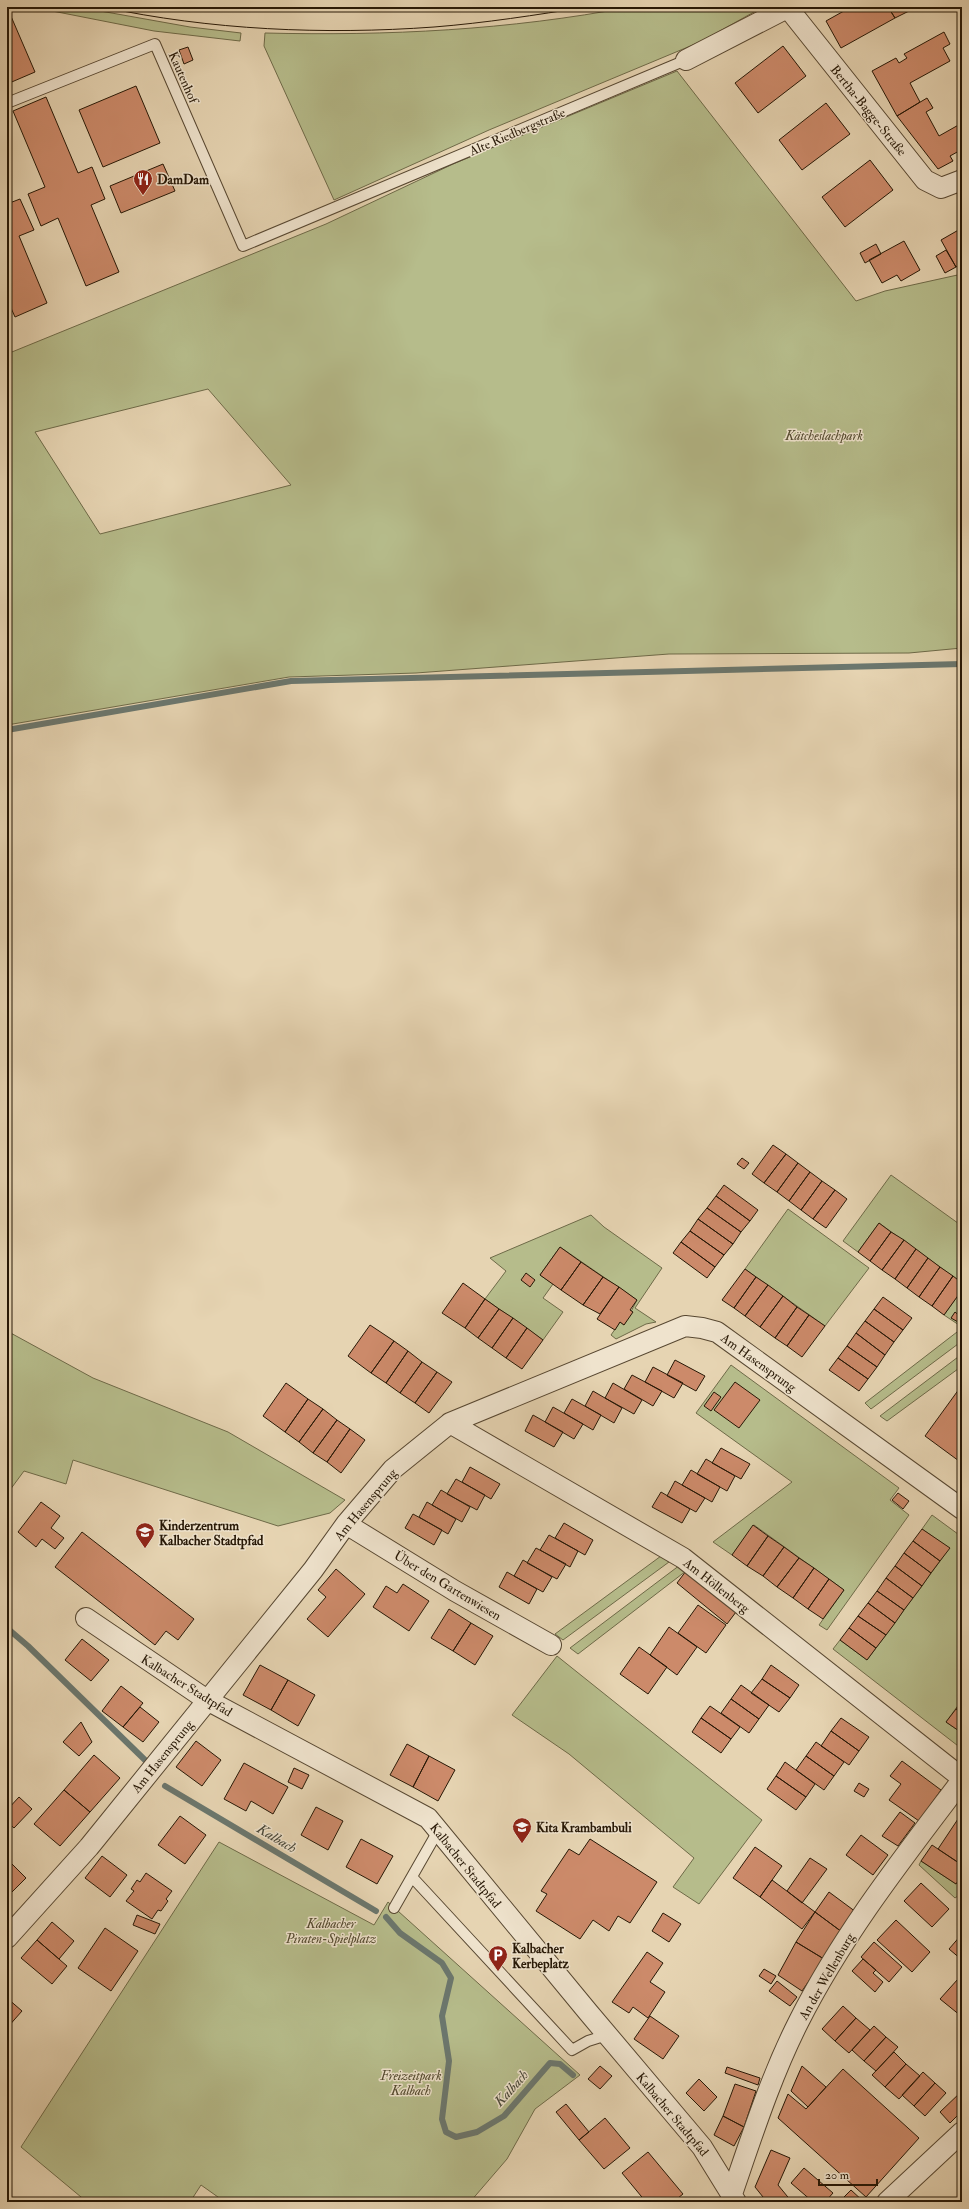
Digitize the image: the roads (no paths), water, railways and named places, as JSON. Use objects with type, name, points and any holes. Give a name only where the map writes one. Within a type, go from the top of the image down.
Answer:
[{"type":"street","name":"Alte Riedbergstraße","points":[[686,60],[788,8]]},
{"type":"street","name":"Bertha-Bagge-Straße","points":[[788,8],[925,180],[942,188],[962,180]]},
{"type":"street","name":"Am Hasensprung","points":[[7,1938],[89,1846],[313,1570],[346,1524],[393,1469],[450,1423],[685,1326],[702,1328],[717,1332],[962,1509]]},
{"type":"street","name":"Am Höllenberg","points":[[450,1423],[683,1558],[962,1779]]},
{"type":"street","name":"Über den Gartenwiesen","points":[[346,1524],[456,1591],[551,1645]]},
{"type":"street","name":"Kalbacher Stadtpfad","points":[[86,1618],[207,1700],[428,1818],[607,2035],[702,2147],[734,2198]]},
{"type":"street","name":"An der Wellenburg","points":[[734,2198],[777,2070],[799,2021],[834,1960],[876,1894],[962,1779]]},
{"type":"street","points":[[886,2202],[962,2132]]},
{"type":"lane","name":"Kautenhof","points":[[7,103],[155,44],[243,246]]},
{"type":"lane","name":"Alte Riedbergstraße","points":[[243,246],[686,60]]},
{"type":"lane","points":[[394,1908],[438,1831]]},
{"type":"lane","points":[[412,1877],[572,2050],[588,2041],[607,2035]]},
{"type":"waterway","points":[[7,730],[291,681],[962,664]]},
{"type":"waterway","name":"Kalbach","points":[[7,1628],[28,1646],[146,1761]]},
{"type":"waterway","name":"Kalbach","points":[[165,1786],[376,1911]]},
{"type":"waterway","name":"Kalbach","points":[[386,1917],[400,1933],[442,1963],[451,1978],[442,2016],[449,2061],[442,2119],[446,2132],[456,2137],[477,2132],[504,2116],[550,2063],[560,2064],[573,2075]]},
{"type":"tram line","points":[[103,7],[143,15],[226,26],[309,30],[434,27],[586,7]]},
{"type":"tram line","points":[[317,7],[380,7]]},
{"type":"place","name":"DamDam","points":[[143,196]]},
{"type":"place","name":"Kinderzentrum Kalbacher Stadtpfad","points":[[145,1549]]},
{"type":"place","name":"Kita Krambambuli","points":[[522,1844]]},
{"type":"place","name":"Kalbacher Kerbeplatz","points":[[498,1972]]},
{"type":"park label","name":"Kätcheslachpark","points":[[824,435]]},
{"type":"park label","name":"Kalbacher Piraten-Spielplatz","points":[[331,1930]]},
{"type":"park label","name":"Freizeitpark Kalbach","points":[[411,2082]]}]
